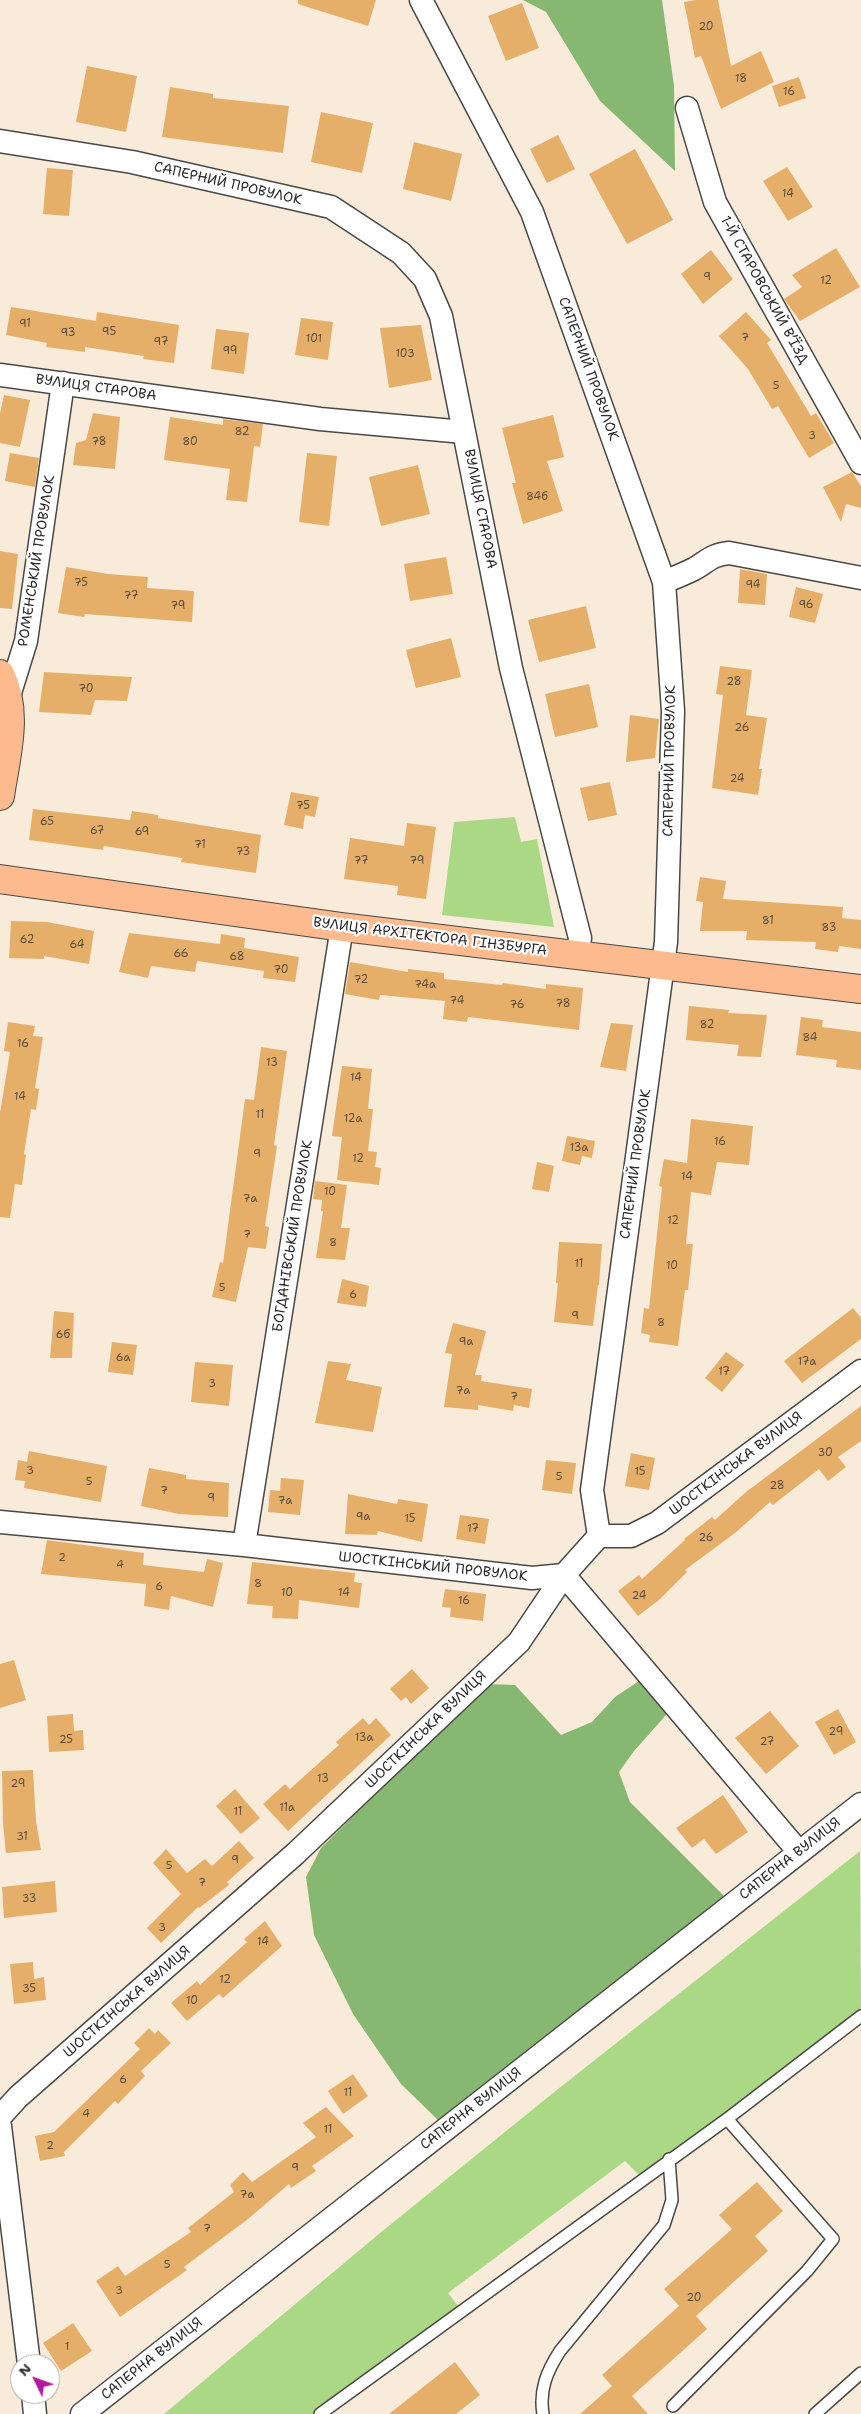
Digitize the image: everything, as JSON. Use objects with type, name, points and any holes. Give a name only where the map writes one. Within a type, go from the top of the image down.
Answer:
[{"type":"main road","name":"РОМЕНСЬКИЙ ПРОВУЛОК","points":[[0,796],[11,718],[5,685]]},
{"type":"main road","name":"ВУЛИЦЯ АРХІТЕКТОРА ГІНЗБУРГА","points":[[0,879],[342,926],[861,989]]},
{"type":"street","name":"САПЕРНИЙ ПРОВУЛОК","points":[[421,0],[532,212],[664,582],[673,710],[666,942],[592,1490],[599,1536]]},
{"type":"street","name":"1-Й СТАРОВСЬКИЙ В’ЇЗД","points":[[687,108],[715,202],[861,463]]},
{"type":"street","name":"САПЕРНИЙ ПРОВУЛОК","points":[[0,141],[132,162],[331,207],[400,253],[425,280],[441,316],[464,432]]},
{"type":"street","name":"ВУЛИЦЯ СТАРОВА","points":[[0,375],[320,419],[464,432],[511,668],[580,938],[578,954]]},
{"type":"street","name":"РОМЕНСЬКИЙ ПРОВУЛОК","points":[[5,685],[26,641],[63,383]]},
{"type":"street","points":[[664,582],[695,568],[704,560],[729,553],[861,578]]},
{"type":"street","name":"БОГДАНІВСЬКИЙ ПРОВУЛОК","points":[[244,1546],[342,926]]},
{"type":"street","name":"ШОСТКІНСЬКА ВУЛИЦЯ","points":[[0,2117],[18,2097],[295,1854],[519,1642],[564,1575],[599,1536],[631,1536],[657,1523],[861,1371]]},
{"type":"street","name":"ШОСТКІНСЬКИЙ ПРОВУЛОК","points":[[0,1522],[244,1546],[532,1578],[564,1575]]},
{"type":"street","points":[[564,1575],[799,1852]]},
{"type":"street","name":"САПЕРНА ВУЛИЦЯ","points":[[82,2414],[861,1804]]},
{"type":"street","points":[[0,2126],[28,2354]]},
{"type":"lane","points":[[320,2414],[727,2119],[861,2016]]},
{"type":"lane","points":[[674,2406],[806,2271],[833,2239],[727,2119]]},
{"type":"lane","points":[[543,2414],[542,2390],[548,2369],[560,2351],[664,2225],[672,2200],[669,2160]]},
{"type":"lane","points":[[814,2414],[861,2372]]},
{"type":"green space","points":[[523,0],[662,0],[674,86],[675,171],[600,101],[546,12]]},
{"type":"green space","points":[[515,817],[521,842],[537,839],[554,927],[442,915],[454,822]]},
{"type":"green space","points":[[639,1681],[657,1697],[667,1714],[634,1751],[619,1772],[630,1802],[725,1897],[440,2122],[401,2084],[353,2014],[314,1935],[306,1877],[321,1848],[486,1684],[515,1685],[561,1735],[592,1722],[615,1697]]},
{"type":"green space","points":[[860,1851],[861,2016],[643,2179],[625,2161],[448,2293],[462,2311],[320,2414],[164,2414],[380,2233],[558,2089]]},
{"type":"building","points":[[298,0],[376,0],[368,26],[298,4]]},
{"type":"building","points":[[718,0],[731,66],[761,51],[774,82],[721,109],[701,56],[695,58],[684,2]]},
{"type":"building","points":[[522,3],[539,48],[506,61],[488,16]]},
{"type":"building","points":[[87,66],[137,76],[126,132],[76,122]]},
{"type":"building","points":[[799,77],[806,98],[779,107],[772,86]]},
{"type":"building","points":[[170,87],[213,94],[213,98],[289,106],[283,153],[162,137]]},
{"type":"building","points":[[321,112],[373,123],[362,173],[311,162]]},
{"type":"building","points":[[558,135],[575,169],[547,183],[530,149]]},
{"type":"building","points":[[414,142],[462,154],[451,201],[403,189]]},
{"type":"building","points":[[635,149],[673,220],[627,244],[589,174]]},
{"type":"building","points":[[787,167],[813,207],[788,221],[763,181]]},
{"type":"building","points":[[47,168],[73,170],[69,216],[43,214]]},
{"type":"building","points":[[836,248],[860,287],[800,321],[784,299],[802,287],[792,275]]},
{"type":"building","points":[[711,250],[733,279],[703,304],[681,274]]},
{"type":"building","points":[[11,307],[96,321],[97,312],[179,325],[174,363],[143,359],[144,356],[85,347],[85,352],[46,347],[47,343],[6,335]]},
{"type":"building","points":[[746,312],[771,340],[767,343],[811,416],[816,413],[834,443],[809,458],[778,406],[772,409],[748,369],[719,336]]},
{"type":"building","points":[[301,318],[333,322],[328,360],[295,355]]},
{"type":"building","points":[[421,325],[432,380],[389,388],[380,328]]},
{"type":"building","points":[[216,329],[249,333],[244,374],[211,369]]},
{"type":"building","points":[[4,395],[30,400],[20,447],[0,443],[0,413]]},
{"type":"building","points":[[93,413],[120,417],[115,469],[73,465],[76,443],[86,440]]},
{"type":"building","points":[[553,415],[564,457],[547,461],[563,511],[523,524],[512,483],[516,483],[502,428]]},
{"type":"building","points":[[170,417],[223,425],[223,419],[263,424],[260,447],[254,446],[247,502],[226,500],[230,469],[164,460]]},
{"type":"building","points":[[10,453],[39,458],[35,487],[5,481]]},
{"type":"building","points":[[307,453],[337,456],[329,526],[299,522]]},
{"type":"building","points":[[418,465],[430,514],[381,526],[369,477]]},
{"type":"building","points":[[852,472],[861,486],[861,508],[846,504],[841,522],[823,487]]},
{"type":"building","points":[[0,551],[18,554],[12,609],[0,608]]},
{"type":"building","points":[[446,557],[453,594],[410,601],[404,564]]},
{"type":"building","points":[[66,567],[108,574],[148,577],[147,588],[194,591],[192,622],[85,614],[84,617],[58,613]]},
{"type":"building","points":[[740,569],[767,574],[765,605],[738,603]]},
{"type":"building","points":[[796,587],[823,594],[815,623],[789,617]]},
{"type":"building","points":[[586,606],[596,648],[539,662],[528,620]]},
{"type":"building","points":[[451,638],[461,677],[416,688],[406,650]]},
{"type":"building","points":[[720,666],[752,670],[746,715],[767,718],[759,769],[762,769],[758,795],[712,788],[723,695],[716,694]]},
{"type":"building","points":[[44,672],[132,677],[127,701],[95,700],[91,715],[39,712]]},
{"type":"building","points":[[589,684],[598,727],[555,737],[545,694]]},
{"type":"building","points":[[630,715],[659,719],[655,758],[626,762]]},
{"type":"building","points":[[610,782],[617,815],[588,821],[580,788]]},
{"type":"building","points":[[291,792],[319,797],[315,817],[305,815],[303,829],[284,825]]},
{"type":"building","points":[[33,809],[130,820],[132,811],[158,815],[158,818],[261,835],[256,873],[181,862],[182,858],[104,846],[103,850],[29,840]]},
{"type":"building","points":[[407,823],[436,827],[426,899],[397,895],[398,886],[344,879],[350,838],[404,846]]},
{"type":"building","points":[[700,877],[726,881],[723,899],[843,907],[842,918],[861,920],[861,949],[839,946],[838,952],[815,949],[816,942],[746,940],[747,931],[700,931],[703,902],[696,901]]},
{"type":"building","points":[[11,921],[47,922],[94,931],[89,964],[44,956],[44,959],[9,958]]},
{"type":"building","points":[[129,933],[220,944],[221,934],[245,938],[244,948],[299,957],[295,982],[263,978],[264,971],[197,961],[195,972],[151,966],[148,978],[119,972]]},
{"type":"building","points":[[350,962],[408,972],[408,969],[444,973],[444,979],[502,985],[503,983],[546,989],[546,984],[583,988],[579,1030],[468,1017],[467,1022],[443,1019],[445,1001],[380,995],[379,1000],[345,994]]},
{"type":"building","points":[[689,1006],[729,1010],[728,1013],[767,1015],[761,1057],[737,1056],[739,1045],[686,1040]]},
{"type":"building","points":[[801,1017],[823,1020],[822,1027],[861,1032],[861,1070],[836,1067],[837,1060],[796,1055]]},
{"type":"building","points":[[8,1022],[35,1026],[33,1036],[43,1037],[35,1088],[39,1089],[36,1110],[31,1109],[24,1154],[26,1155],[22,1185],[15,1184],[10,1218],[0,1217],[0,1113],[10,1052],[4,1051]]},
{"type":"building","points":[[611,1023],[633,1025],[626,1071],[600,1067]]},
{"type":"building","points":[[261,1047],[287,1051],[274,1145],[277,1146],[265,1226],[269,1227],[266,1249],[248,1247],[236,1302],[212,1297],[220,1262],[223,1263],[245,1099],[254,1100]]},
{"type":"building","points":[[342,1066],[372,1069],[368,1109],[373,1109],[368,1151],[377,1152],[375,1167],[381,1168],[379,1185],[337,1180],[342,1137],[332,1136]]},
{"type":"building","points":[[691,1119],[753,1126],[749,1165],[717,1162],[711,1195],[691,1192],[686,1244],[693,1244],[688,1290],[685,1290],[678,1346],[649,1342],[650,1335],[641,1333],[644,1308],[649,1309],[662,1187],[659,1186],[664,1159],[687,1163]]},
{"type":"building","points":[[567,1136],[595,1141],[592,1158],[582,1156],[580,1165],[562,1161]]},
{"type":"building","points":[[537,1162],[554,1166],[549,1192],[532,1189]]},
{"type":"building","points":[[315,1181],[347,1185],[341,1228],[350,1228],[345,1260],[316,1258],[323,1211],[321,1211],[322,1200],[313,1199]]},
{"type":"building","points":[[559,1242],[602,1244],[593,1326],[554,1322],[558,1283],[556,1283]]},
{"type":"building","points":[[342,1279],[369,1286],[366,1307],[337,1303]]},
{"type":"building","points":[[853,1308],[861,1318],[861,1339],[802,1383],[784,1361]]},
{"type":"building","points":[[54,1311],[74,1313],[72,1358],[50,1358]]},
{"type":"building","points":[[453,1323],[486,1331],[475,1375],[482,1375],[481,1381],[532,1389],[529,1408],[514,1405],[513,1411],[478,1405],[478,1410],[444,1407],[452,1354],[445,1353]]},
{"type":"building","points":[[112,1342],[137,1345],[133,1375],[108,1372]]},
{"type":"building","points":[[726,1352],[744,1365],[722,1392],[705,1378]]},
{"type":"building","points":[[328,1361],[351,1364],[346,1380],[382,1387],[373,1432],[315,1423]]},
{"type":"building","points":[[195,1362],[233,1365],[229,1406],[191,1402]]},
{"type":"building","points":[[861,1406],[861,1441],[838,1457],[846,1467],[828,1481],[819,1469],[773,1505],[770,1502],[735,1533],[685,1570],[687,1572],[659,1600],[638,1616],[618,1591],[639,1575],[642,1579],[684,1539],[712,1517],[715,1520],[746,1492]]},
{"type":"building","points":[[29,1451],[107,1466],[101,1502],[24,1488],[25,1481],[15,1480],[18,1460],[27,1462]]},
{"type":"building","points":[[631,1453],[655,1458],[649,1490],[625,1486]]},
{"type":"building","points":[[546,1460],[576,1463],[572,1494],[542,1490]]},
{"type":"building","points":[[149,1468],[186,1475],[186,1479],[229,1483],[228,1517],[179,1514],[141,1506]]},
{"type":"building","points":[[281,1478],[304,1480],[300,1515],[268,1512],[270,1490],[280,1491]]},
{"type":"building","points":[[348,1494],[397,1504],[398,1499],[428,1504],[422,1542],[378,1531],[377,1535],[345,1534]]},
{"type":"building","points":[[460,1515],[489,1519],[485,1544],[456,1539]]},
{"type":"building","points":[[47,1540],[144,1553],[143,1565],[204,1572],[207,1559],[223,1563],[213,1607],[171,1596],[169,1610],[144,1606],[146,1584],[41,1574]]},
{"type":"building","points":[[252,1562],[355,1573],[354,1582],[362,1583],[359,1608],[299,1600],[298,1619],[272,1618],[273,1606],[247,1604]]},
{"type":"building","points":[[445,1589],[486,1594],[483,1621],[450,1617],[451,1608],[442,1607]]},
{"type":"building","points":[[14,1660],[26,1700],[0,1708],[0,1664]]},
{"type":"building","points":[[412,1669],[429,1688],[411,1704],[406,1697],[401,1701],[390,1689]]},
{"type":"building","points":[[838,1709],[856,1742],[834,1755],[815,1722]]},
{"type":"building","points":[[770,1711],[799,1746],[766,1774],[735,1738]]},
{"type":"building","points":[[73,1714],[74,1731],[83,1730],[84,1750],[49,1752],[47,1716]]},
{"type":"building","points":[[363,1718],[369,1725],[376,1718],[391,1735],[288,1831],[263,1804],[285,1784],[290,1789],[339,1745],[336,1742]]},
{"type":"building","points":[[33,1770],[36,1821],[41,1850],[6,1853],[3,1824],[2,1771]]},
{"type":"building","points":[[235,1789],[260,1818],[241,1834],[216,1806]]},
{"type":"building","points":[[723,1795],[748,1832],[716,1854],[704,1839],[692,1848],[676,1828]]},
{"type":"building","points":[[239,1841],[254,1858],[227,1882],[229,1885],[198,1907],[161,1943],[147,1928],[181,1894],[153,1863],[166,1849],[187,1873],[205,1859],[212,1866]]},
{"type":"building","points":[[55,1881],[57,1912],[4,1918],[2,1887]]},
{"type":"building","points":[[265,1921],[282,1946],[223,1998],[219,1994],[187,2021],[171,2003],[197,1981],[200,1985],[247,1942],[244,1939]]},
{"type":"building","points":[[33,1962],[34,1979],[44,1977],[46,2000],[14,2004],[10,1964]]},
{"type":"building","points":[[149,2028],[155,2034],[158,2030],[171,2043],[141,2071],[145,2076],[118,2104],[115,2101],[64,2152],[65,2156],[40,2161],[35,2136],[54,2132],[140,2049],[134,2043]]},
{"type":"building","points":[[353,2074],[368,2096],[343,2114],[328,2091]]},
{"type":"building","points":[[326,2107],[354,2136],[312,2166],[316,2171],[291,2188],[289,2184],[248,2219],[184,2267],[187,2270],[120,2317],[96,2281],[118,2266],[125,2276],[191,2232],[188,2228],[234,2192],[230,2185],[243,2172],[252,2182],[316,2137],[303,2123]]},
{"type":"building","points":[[757,2182],[783,2211],[755,2236],[768,2251],[696,2316],[707,2329],[632,2396],[648,2414],[580,2414],[612,2386],[602,2375],[679,2306],[664,2289],[732,2229],[719,2215]]},
{"type":"building","points":[[73,2323],[92,2351],[61,2371],[60,2354],[50,2354],[43,2343]]},
{"type":"building","points":[[455,2362],[480,2395],[456,2414],[389,2414]]}]
